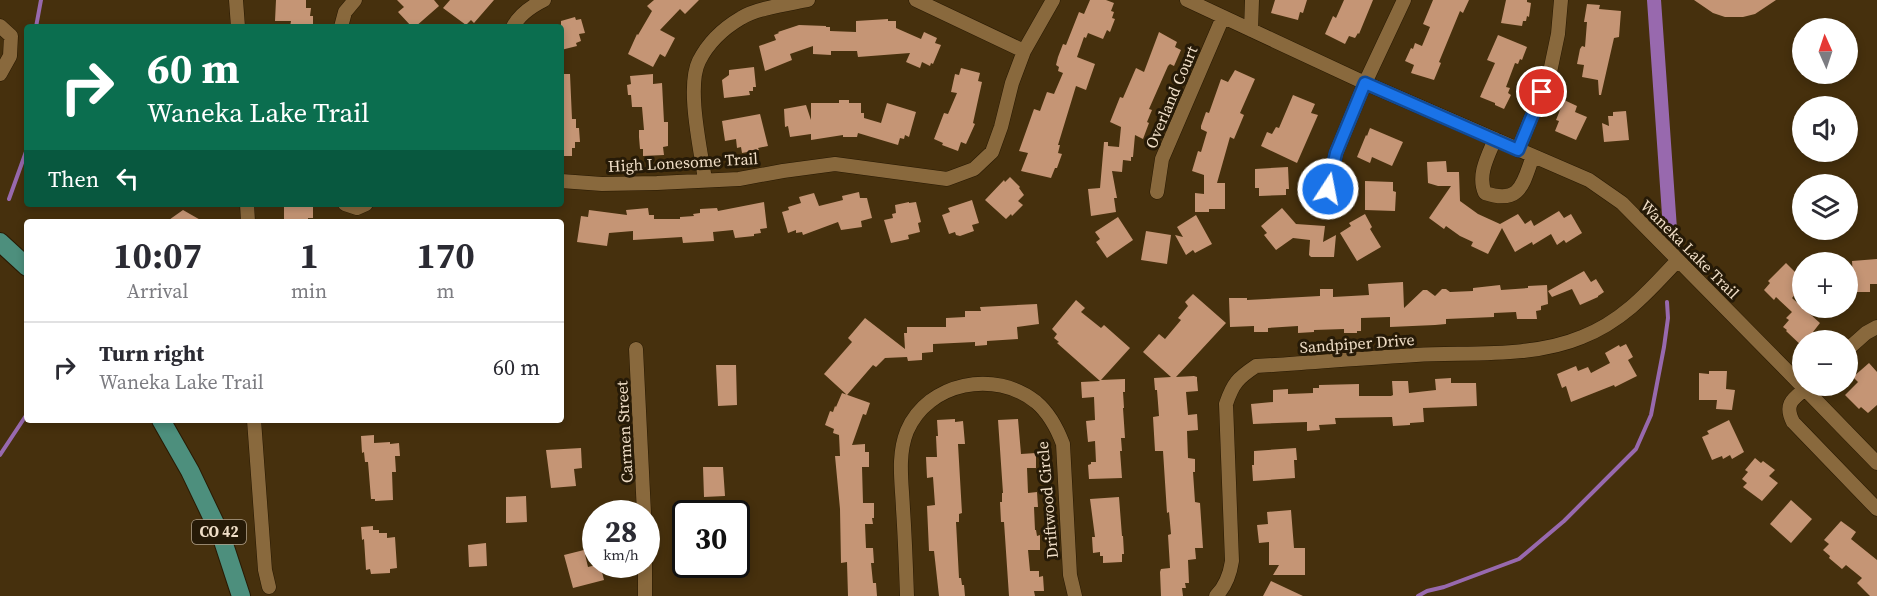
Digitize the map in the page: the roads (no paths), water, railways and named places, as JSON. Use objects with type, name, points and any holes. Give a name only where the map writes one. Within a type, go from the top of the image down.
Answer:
[{"type":"main road","points":[[0,242],[24,264]]},
{"type":"main road","name":"CO 42","points":[[163,423],[190,471],[222,538],[241,596]]},
{"type":"street","points":[[236,0],[238,24]]},
{"type":"street","points":[[342,24],[345,12],[355,0]]},
{"type":"street","points":[[515,24],[536,4],[544,0]]},
{"type":"street","points":[[705,180],[695,108],[694,86],[698,63],[712,41],[742,17],[808,0]]},
{"type":"street","points":[[916,0],[1024,51]]},
{"type":"street","name":"High Lonesome Trail","points":[[564,181],[635,184],[740,179],[835,164],[947,179],[974,169],[992,152],[1024,51],[1053,0]]},
{"type":"street","points":[[1251,30],[1252,0]]},
{"type":"street","points":[[1328,189],[1336,153],[1365,83],[1404,0]]},
{"type":"street","points":[[1518,150],[1550,72],[1558,34],[1561,0]]},
{"type":"street","name":"Waneka Lake Trail","points":[[1195,2],[1365,83],[1589,180],[1622,204],[1792,372]]},
{"type":"street","name":"Overland Court","points":[[1156,192],[1161,159],[1223,17]]},
{"type":"street","points":[[0,27],[11,36],[10,56],[0,74]]},
{"type":"street","points":[[1495,139],[1481,176],[1485,193],[1507,196],[1518,192],[1533,156]]},
{"type":"street","name":"Sandpiper Drive","points":[[1216,596],[1230,573],[1232,561],[1226,404],[1232,387],[1241,376],[1256,366],[1548,348],[1581,338],[1605,326],[1633,307],[1677,261]]},
{"type":"street","points":[[1858,340],[1877,327]]},
{"type":"street","name":"Carmen Street","points":[[636,349],[643,500]]},
{"type":"street","name":"Driftwood Circle","points":[[908,596],[901,454],[908,431],[917,415],[934,398],[956,387],[982,382],[999,384],[1022,392],[1037,403],[1057,429],[1062,444],[1070,575],[1075,596]]},
{"type":"street","points":[[1797,396],[1790,403],[1788,413],[1792,422],[1877,509]]},
{"type":"street","name":"Waneka Lake Trail","points":[[1815,396],[1877,463]]},
{"type":"street","points":[[254,423],[265,570],[270,587]]},
{"type":"street","points":[[645,578],[645,596]]},
{"type":"waterway","points":[[37,24],[41,0]]},
{"type":"waterway","points":[[1654,0],[1670,229]]},
{"type":"waterway","points":[[9,199],[24,157]]},
{"type":"waterway","points":[[1418,596],[1519,559],[1564,521],[1636,449],[1651,415],[1664,347],[1668,318],[1667,302]]},
{"type":"waterway","points":[[0,455],[24,419]]}]
